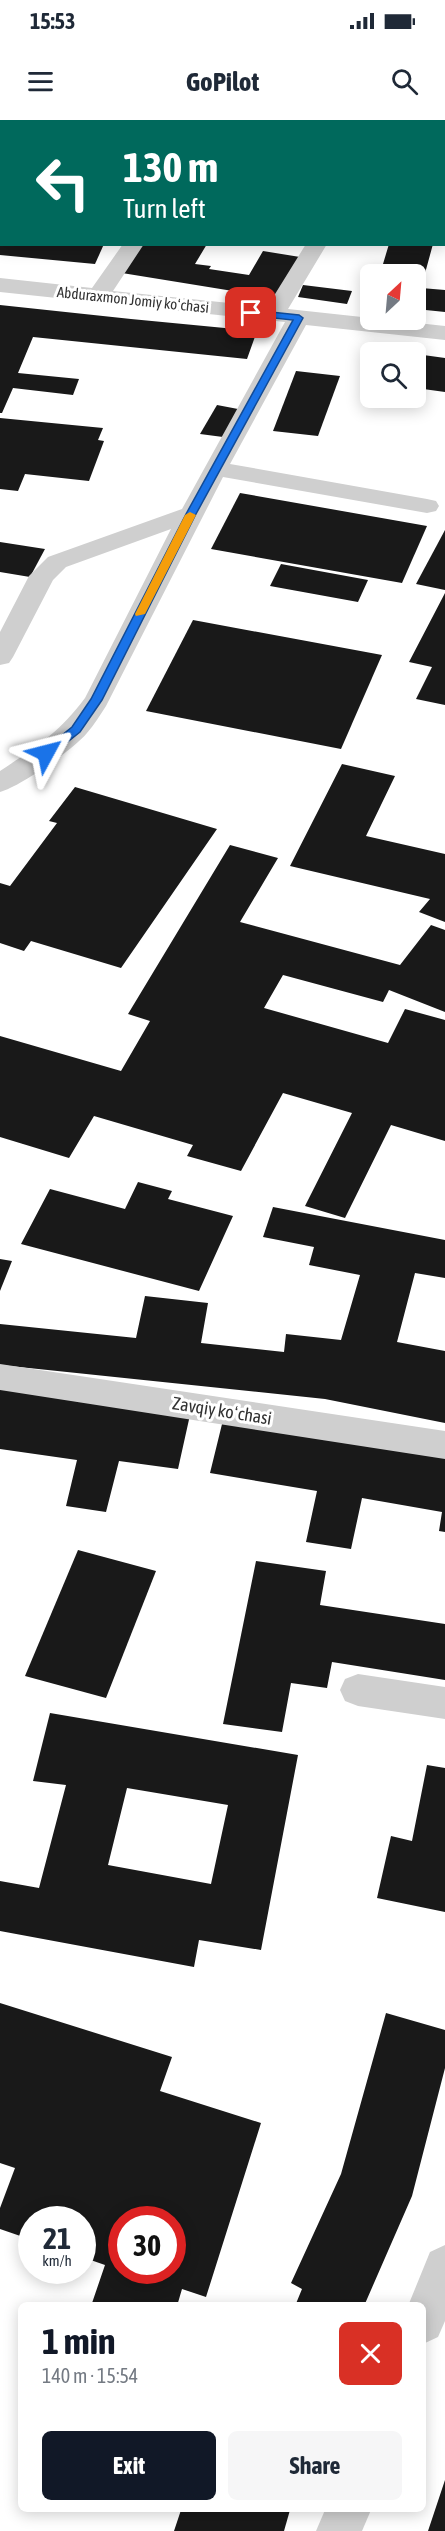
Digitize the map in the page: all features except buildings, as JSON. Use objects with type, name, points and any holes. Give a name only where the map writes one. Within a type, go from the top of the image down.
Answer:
[{"type":"street","points":[[98,296],[133,246]]},
{"type":"street","points":[[273,315],[315,246]]},
{"type":"street","name":"Abduraxmon Jomiy koʻchasi","points":[[0,285],[445,333]]},
{"type":"street","points":[[2,778],[76,729],[97,700],[191,514],[299,318]]},
{"type":"street","points":[[216,469],[427,506]]},
{"type":"street","points":[[0,657],[42,576],[57,562],[191,514]]},
{"type":"street","name":"Zavqiy koʻchasi","points":[[0,1377],[445,1445]]},
{"type":"street","points":[[358,1690],[445,1703]]},
{"type":"street","points":[[426,2314],[445,2267]]},
{"type":"street","points":[[339,2531],[347,2512]]},
{"type":"slow traffic","points":[[140,614],[190,515]]},
{"type":"route","points":[[46,753],[76,729],[97,700],[191,514],[299,318],[251,313]]}]
